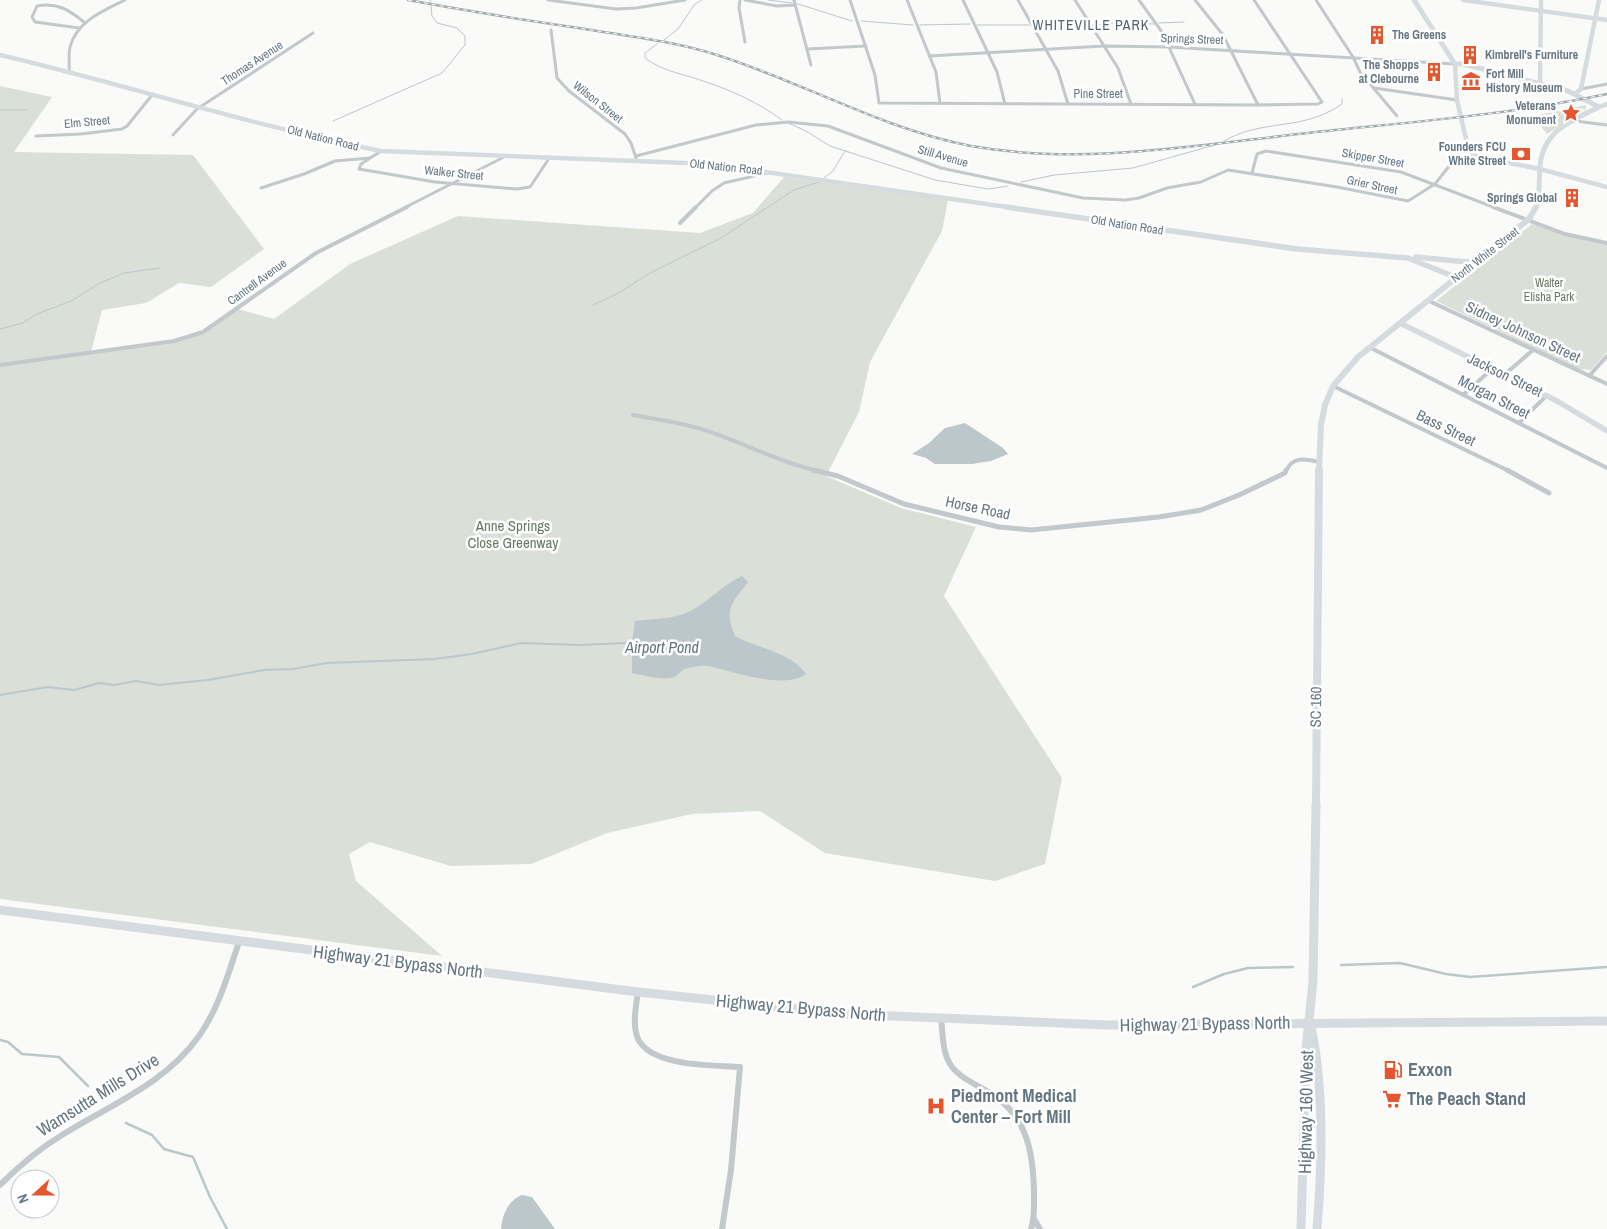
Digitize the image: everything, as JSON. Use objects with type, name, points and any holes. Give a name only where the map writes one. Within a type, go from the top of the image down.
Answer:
[{"type":"main road","points":[[1414,0],[1455,64],[1457,100],[1468,150],[1472,154],[1540,169],[1607,187]]},
{"type":"main road","points":[[1462,0],[1607,20]]},
{"type":"main road","points":[[1540,84],[1541,0]]},
{"type":"main road","points":[[1575,94],[1581,89],[1599,0]]},
{"type":"main road","name":"Old Nation Road","points":[[0,55],[69,71],[334,142],[381,151],[636,159],[712,164],[1297,249],[1408,258],[1455,277]]},
{"type":"main road","points":[[1455,64],[1463,64],[1575,94],[1599,106],[1607,104]]},
{"type":"main road","name":"North White Street","points":[[1331,389],[1345,370],[1369,348],[1429,301],[1455,277],[1529,220],[1539,203],[1540,169],[1548,139],[1599,106]]},
{"type":"main road","points":[[1408,258],[1417,257],[1466,262],[1478,260]]},
{"type":"main road","name":"Jackson Street","points":[[1400,323],[1547,395],[1607,431]]},
{"type":"main road","name":"SC 160","points":[[1310,1023],[1313,981],[1316,809],[1319,462],[1321,425],[1331,389]]},
{"type":"main road","name":"Highway 21 Bypass North","points":[[0,910],[638,992],[845,1014],[1107,1025],[1607,1021]]},
{"type":"main road","name":"Highway 160 West","points":[[1301,1229],[1306,1049],[1310,1023]]},
{"type":"main road","name":"Highway 160 West","points":[[1310,1023],[1317,1052],[1319,1104],[1321,1172],[1317,1229]]},
{"type":"street","points":[[69,71],[71,43],[84,22],[125,0]]},
{"type":"street","points":[[548,0],[616,9],[685,0]]},
{"type":"street","points":[[740,0],[738,8],[745,42]]},
{"type":"street","points":[[745,0],[776,6],[795,5]]},
{"type":"street","points":[[794,0],[811,65]]},
{"type":"street","points":[[807,49],[866,46],[850,0]]},
{"type":"street","points":[[906,0],[936,72],[940,103]]},
{"type":"street","points":[[963,0],[997,72],[1005,104]]},
{"type":"street","points":[[1018,0],[1058,71],[1068,104]]},
{"type":"street","points":[[1075,0],[1118,68],[1131,104]]},
{"type":"street","points":[[1139,0],[1162,32],[1195,104]]},
{"type":"street","points":[[1195,0],[1222,35],[1258,105]]},
{"type":"street","points":[[1254,0],[1291,53]]},
{"type":"street","points":[[1316,0],[1353,57],[1360,72],[1397,116]]},
{"type":"street","points":[[80,28],[42,24],[35,22],[32,17],[37,6],[55,2],[60,3],[84,22]]},
{"type":"street","name":"Wilson Street","points":[[551,30],[557,78],[569,91],[625,134],[631,143],[636,159]]},
{"type":"street","name":"Thomas Avenue","points":[[173,135],[182,127],[193,112],[201,106],[313,33]]},
{"type":"street","name":"Pine Street","points":[[866,46],[876,74],[879,103],[1318,104],[1322,101],[1291,53]]},
{"type":"street","name":"Springs Street","points":[[929,56],[1104,46],[1169,46],[1455,64]]},
{"type":"street","points":[[1581,89],[1607,84]]},
{"type":"street","points":[[1374,88],[1457,100]]},
{"type":"street","name":"Elm Street","points":[[36,136],[81,134],[122,129],[127,126],[153,94]]},
{"type":"street","points":[[1574,121],[1607,125]]},
{"type":"street","name":"Still Avenue","points":[[636,159],[756,125],[788,122],[828,126],[866,142],[941,168],[1083,198],[1125,200],[1167,188],[1201,182],[1224,171],[1252,173]]},
{"type":"street","points":[[261,188],[336,161],[370,158],[381,151]]},
{"type":"street","name":"Skipper Street","points":[[1252,173],[1257,154],[1266,151],[1401,172],[1565,234],[1607,243]]},
{"type":"street","name":"Grier Street","points":[[1252,173],[1338,187],[1402,201],[1413,200],[1435,184],[1450,165],[1472,154]]},
{"type":"street","name":"Cantrell Avenue","points":[[0,364],[153,344],[190,337],[218,323],[316,253],[506,156]]},
{"type":"street","name":"Walker Street","points":[[370,158],[361,164],[359,168],[383,175],[454,184],[525,189],[534,181],[550,157]]},
{"type":"street","points":[[680,223],[712,191],[724,184],[770,172]]},
{"type":"street","name":"Sidney Johnson Street","points":[[1429,301],[1607,384]]},
{"type":"street","name":"Morgan Street","points":[[1369,348],[1607,468]]},
{"type":"street","points":[[1504,374],[1533,350]]},
{"type":"street","points":[[1590,376],[1607,356]]},
{"type":"street","points":[[1463,395],[1492,368]]},
{"type":"street","name":"Bass Street","points":[[1331,389],[1515,474],[1549,493]]},
{"type":"street","points":[[1519,423],[1547,395]]},
{"type":"street","name":"Horse Road","points":[[633,415],[688,425],[715,433],[792,465],[838,476],[904,504],[999,527],[1031,530],[1159,517],[1200,510],[1239,495],[1285,472],[1288,464],[1295,460],[1319,462]]},
{"type":"street","name":"Wamsutta Mills Drive","points":[[0,1185],[27,1159],[43,1147],[136,1093],[165,1073],[186,1053],[200,1036],[212,1014],[239,942]]},
{"type":"street","points":[[638,992],[634,1017],[638,1040],[654,1056],[676,1062],[740,1067],[722,1229]]},
{"type":"street","points":[[941,1019],[946,1051],[949,1062],[955,1071],[986,1090],[1012,1111],[1021,1123],[1030,1150],[1034,1220],[1031,1229]]},
{"type":"street","points":[[1034,1220],[1040,1229]]},
{"type":"green space","name":"Anne Springs Close Greenway","points":[[0,86],[52,97],[14,152],[193,155],[264,249],[211,287],[179,283],[146,303],[102,310],[91,352],[174,341],[203,332],[238,309],[274,319],[350,264],[458,216],[700,233],[753,213],[784,177],[948,200],[942,231],[870,362],[859,412],[826,476],[901,508],[976,527],[944,596],[1062,778],[1045,864],[995,881],[825,853],[760,811],[692,814],[607,833],[531,864],[451,866],[370,842],[349,854],[356,881],[442,956],[0,899]]},
{"type":"green space","points":[[1586,105],[1586,109],[1547,134],[1533,116]]},
{"type":"green space","name":"Walter Elisha Park","points":[[1532,224],[1607,243],[1607,352],[1591,370],[1578,369],[1436,301]]},
{"type":"water","points":[[965,423],[1003,448],[1008,454],[991,461],[972,464],[935,464],[926,458],[912,454],[929,443],[945,428]]},
{"type":"water","name":"Airport Pond","points":[[742,576],[748,582],[737,596],[730,613],[735,636],[783,656],[800,667],[806,674],[786,680],[773,680],[709,666],[696,666],[686,669],[670,678],[632,673],[632,643],[635,621],[668,618],[686,613],[701,605],[728,584]]},
{"type":"water","points":[[522,1195],[532,1197],[555,1229],[501,1229],[509,1205]]},
{"type":"waterway","points":[[664,40],[678,29],[695,4],[702,0]]},
{"type":"waterway","points":[[768,0],[792,3]]},
{"type":"waterway","points":[[798,4],[852,21]]},
{"type":"waterway","points":[[333,121],[442,73],[465,45],[465,36],[457,28],[437,23],[432,16],[431,6]]},
{"type":"waterway","points":[[861,21],[913,25]]},
{"type":"waterway","points":[[1159,23],[1184,22]]},
{"type":"waterway","points":[[1094,25],[1115,23],[1154,24]]},
{"type":"waterway","points":[[920,25],[970,24]]},
{"type":"waterway","points":[[977,25],[1029,25]]},
{"type":"waterway","points":[[1035,25],[1062,28],[1088,26]]},
{"type":"waterway","points":[[657,44],[645,53],[645,58],[652,63],[667,70],[736,93],[782,120]]},
{"type":"waterway","points":[[1224,141],[1254,129],[1298,122],[1327,113],[1342,104],[1342,99]]},
{"type":"waterway","points":[[0,110],[27,110]]},
{"type":"waterway","points":[[788,123],[806,131],[830,146],[935,180],[988,189],[1008,186]]},
{"type":"waterway","points":[[1021,182],[1054,175],[1133,168],[1222,143]]},
{"type":"waterway","points":[[824,178],[833,171],[845,151]]},
{"type":"waterway","points":[[593,305],[617,294],[650,273],[721,238],[794,190],[819,182]]},
{"type":"waterway","points":[[0,329],[23,323],[37,314],[71,301],[100,283],[124,273],[160,268]]},
{"type":"waterway","points":[[0,695],[48,687],[74,690],[99,683],[114,685],[136,681],[159,685],[208,680],[264,670],[293,669],[327,663],[435,659],[472,654],[521,643],[579,645],[625,643]]},
{"type":"waterway","points":[[1341,965],[1400,963],[1446,974],[1470,977],[1607,967]]},
{"type":"waterway","points":[[1193,987],[1224,974],[1248,968],[1293,967]]},
{"type":"waterway","points":[[0,1040],[8,1042],[22,1054],[59,1057],[88,1086]]},
{"type":"waterway","points":[[126,1123],[152,1135],[164,1149],[193,1157],[210,1197],[227,1229]]},
{"type":"railway","points":[[408,0],[681,45],[749,66],[874,117],[906,128],[971,146],[1013,152],[1098,154],[1182,148],[1496,113],[1607,94]]},
{"type":"place","name":"The Greens","points":[[1377,35]]},
{"type":"place","name":"Kimbrell's Furniture","points":[[1470,55]]},
{"type":"place","name":"The Shopps at Clebourne","points":[[1434,72]]},
{"type":"place","name":"Fort Mill History Museum","points":[[1471,81]]},
{"type":"place","name":"Veterans Monument","points":[[1571,113]]},
{"type":"place","name":"Founders FCU White Street","points":[[1521,154]]},
{"type":"place","name":"Springs Global","points":[[1572,198]]},
{"type":"place","name":"Exxon","points":[[1393,1070]]},
{"type":"place","name":"The Peach Stand","points":[[1392,1099]]},
{"type":"place","name":"Piedmont Medical Center – Fort Mill","points":[[936,1106]]},
{"type":"district","name":"WHITEVILLE PARK","points":[[1091,25]]}]
